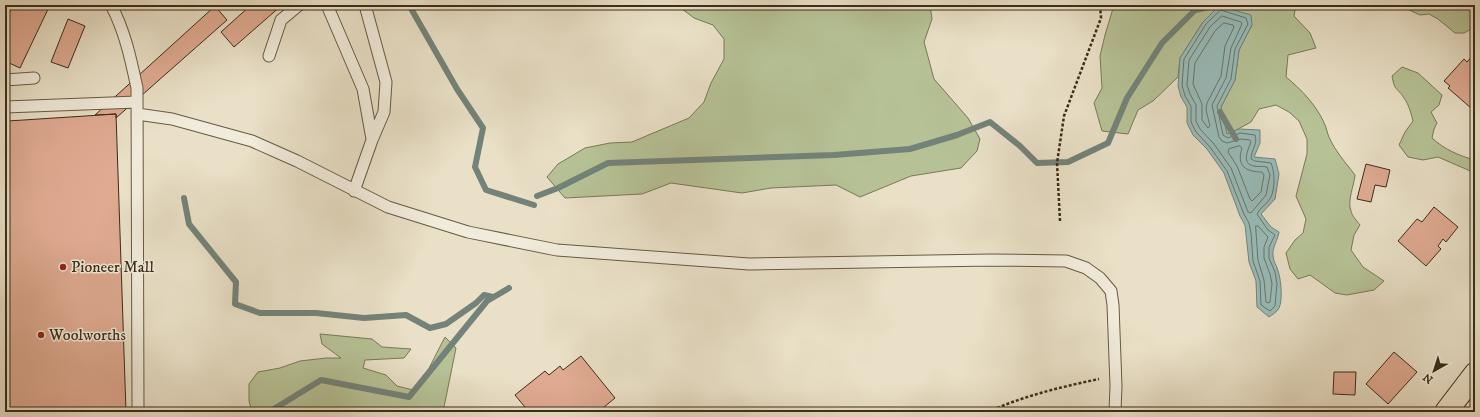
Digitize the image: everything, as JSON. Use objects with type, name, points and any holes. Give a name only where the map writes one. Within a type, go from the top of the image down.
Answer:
[{"type":"main road","points":[[1446,412],[1475,374]]},
{"type":"lane","points":[[111,5],[126,38],[138,88],[138,412]]},
{"type":"lane","points":[[269,56],[281,20],[299,5]]},
{"type":"lane","points":[[327,5],[363,89],[372,140]]},
{"type":"lane","points":[[354,191],[372,140],[384,112],[386,82],[365,5]]},
{"type":"lane","points":[[5,80],[34,78]]},
{"type":"lane","points":[[5,107],[137,102]]},
{"type":"lane","points":[[137,114],[172,119],[252,141],[297,161],[388,207],[468,232],[557,250],[749,264],[992,260],[1066,262],[1086,268],[1100,278],[1111,291],[1116,376],[1115,412]]},
{"type":"path","points":[[1060,221],[1057,163],[1064,116],[1101,18],[1100,5]]},
{"type":"path","points":[[988,412],[1007,403],[1058,388],[1116,376]]},
{"type":"green space","points":[[677,5],[930,5],[932,19],[924,42],[934,79],[968,118],[980,139],[977,151],[961,168],[911,176],[860,197],[836,185],[771,188],[742,193],[671,183],[642,194],[565,198],[547,177],[558,164],[585,148],[610,143],[632,142],[689,118],[704,102],[711,83],[724,59],[724,39],[713,25],[694,18]]},
{"type":"green space","points":[[1114,5],[1296,5],[1294,16],[1310,33],[1316,48],[1288,55],[1286,77],[1314,105],[1326,126],[1328,136],[1334,147],[1355,175],[1350,198],[1350,207],[1352,215],[1360,225],[1354,235],[1351,250],[1363,267],[1384,281],[1374,290],[1347,295],[1335,293],[1310,275],[1298,279],[1290,269],[1286,253],[1295,240],[1303,233],[1306,219],[1296,196],[1307,154],[1307,139],[1299,121],[1289,112],[1276,105],[1259,109],[1251,122],[1227,135],[1221,107],[1235,80],[1239,50],[1252,25],[1203,22],[1180,58],[1178,77],[1153,101],[1138,110],[1128,134],[1102,131],[1094,103],[1102,88],[1100,56]]},
{"type":"green space","points":[[1403,5],[1475,5],[1475,27],[1464,33],[1455,33],[1438,19],[1429,14],[1420,15],[1403,7]]},
{"type":"green space","points":[[1402,67],[1418,73],[1442,95],[1439,105],[1431,112],[1437,123],[1432,138],[1452,152],[1475,160],[1475,173],[1438,157],[1423,160],[1408,157],[1399,145],[1405,132],[1413,121],[1407,103],[1395,87],[1393,81],[1392,76]]},
{"type":"green space","points":[[320,334],[372,339],[382,347],[411,349],[404,358],[365,360],[363,368],[386,375],[397,386],[413,390],[425,376],[445,337],[456,348],[443,412],[252,412],[249,401],[249,384],[258,372],[280,368],[300,361],[341,358],[322,344]]},
{"type":"water","points":[[1219,6],[1251,15],[1252,25],[1239,50],[1235,80],[1221,107],[1227,134],[1239,129],[1260,130],[1260,143],[1254,157],[1275,159],[1279,174],[1275,199],[1261,214],[1271,227],[1279,232],[1273,250],[1273,256],[1280,279],[1281,300],[1278,309],[1269,317],[1257,307],[1256,281],[1249,262],[1245,225],[1240,216],[1224,173],[1207,149],[1193,135],[1187,123],[1187,107],[1181,97],[1178,86],[1180,58],[1203,22]]},
{"type":"building","points":[[13,5],[50,5],[20,68],[5,61],[5,22]]},
{"type":"building","points":[[251,5],[282,5],[234,47],[221,32]]},
{"type":"building","points":[[215,6],[227,20],[116,118],[116,114],[95,115]]},
{"type":"building","points":[[68,19],[85,26],[68,68],[51,62]]},
{"type":"building","points":[[1475,53],[1475,104],[1471,108],[1448,88],[1450,86],[1444,81],[1464,59],[1467,62]]},
{"type":"building","name":"Pioneer Mall","points":[[5,88],[8,121],[116,114],[126,412],[5,412]]},
{"type":"building","points":[[1366,164],[1390,170],[1386,187],[1375,185],[1371,202],[1357,199]]},
{"type":"building","points":[[1434,207],[1458,227],[1446,242],[1443,239],[1438,246],[1441,249],[1426,266],[1398,241],[1417,219],[1422,222]]},
{"type":"building","points":[[1394,352],[1417,372],[1388,404],[1366,384]]},
{"type":"building","points":[[581,356],[615,398],[598,412],[529,412],[515,395],[545,371],[549,375],[560,366],[563,370]]},
{"type":"building","points":[[1334,372],[1356,372],[1355,395],[1333,394]]},
{"type":"waterway","points":[[409,5],[457,89],[483,128],[475,167],[486,190],[534,205]]},
{"type":"waterway","points":[[537,196],[558,188],[608,163],[834,155],[910,149],[957,135],[990,122],[1020,146],[1037,163],[1068,162],[1108,143],[1127,98],[1162,43],[1195,10],[1219,5]]},
{"type":"waterway","points":[[1220,112],[1236,139]]},
{"type":"waterway","points":[[184,198],[189,224],[236,282],[235,304],[260,313],[316,313],[364,318],[406,315],[430,328],[446,324],[476,303],[484,295],[493,297]]},
{"type":"waterway","points":[[269,412],[321,380],[409,397],[487,301],[509,288]]},
{"type":"place","name":"Pioneer Mall","points":[[63,267]]},
{"type":"place","name":"Woolworths","points":[[41,335]]}]
